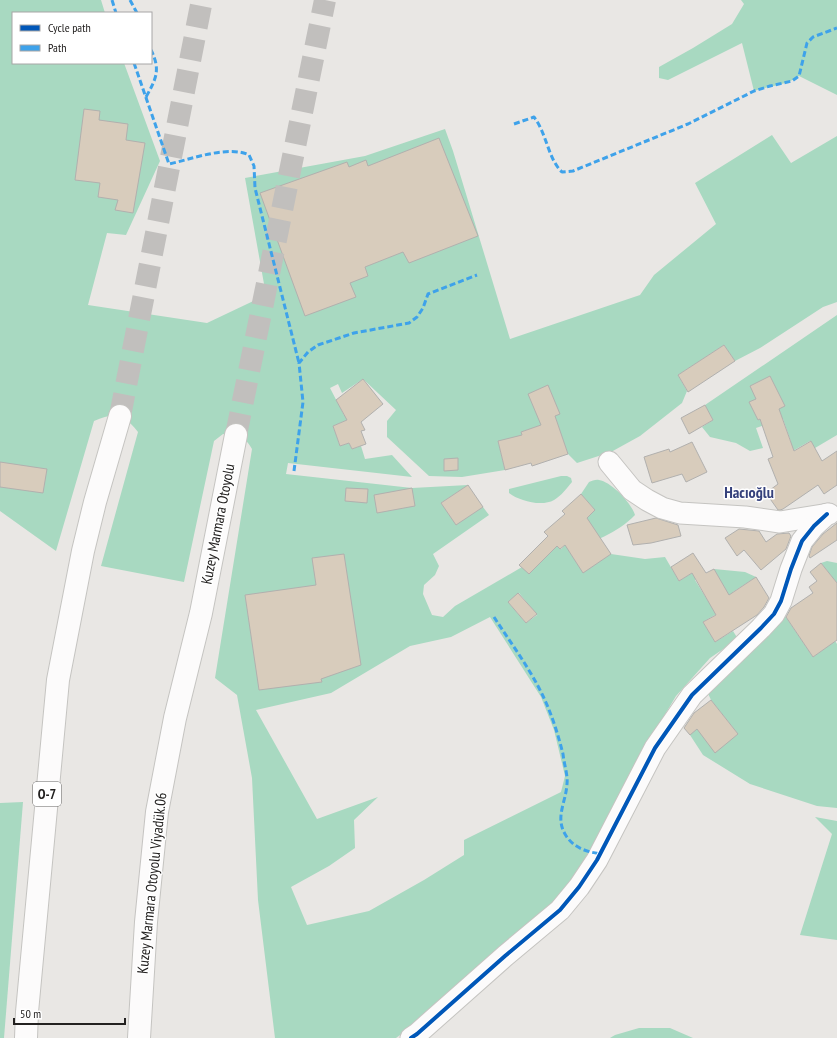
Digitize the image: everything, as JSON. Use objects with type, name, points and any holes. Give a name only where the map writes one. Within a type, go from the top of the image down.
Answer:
[{"type":"highway","name":"O-7","points":[[26,1038],[27,1012],[58,680],[83,551],[95,502],[120,416]]},
{"type":"highway","name":"Kuzey Marmara Otoyolu","points":[[201,613],[236,435]]},
{"type":"highway","name":"Kuzey Marmara Otoyolu Viyadük.06","points":[[139,1038],[146,922],[157,812],[176,718],[201,613]]},
{"type":"street","points":[[610,462],[632,490],[662,508],[680,513],[745,517],[780,522],[832,513]]},
{"type":"street","points":[[411,1038],[560,910],[579,887],[598,860],[655,748],[692,695],[762,628],[774,614],[781,601],[802,541],[814,526],[832,513]]},
{"type":"green space","points":[[0,0],[101,0],[105,12],[12,12],[12,64],[124,64],[160,161],[126,235],[107,233],[88,305],[207,323],[266,295],[245,178],[365,156],[445,129],[510,339],[640,295],[654,275],[716,224],[695,183],[772,135],[791,163],[837,136],[837,302],[823,307],[760,348],[735,361],[724,345],[678,375],[687,391],[682,403],[640,436],[611,452],[577,463],[568,454],[556,420],[521,432],[523,440],[498,441],[505,470],[462,477],[429,476],[387,437],[387,421],[396,410],[363,379],[342,393],[338,384],[330,388],[344,415],[354,417],[333,426],[340,446],[349,443],[352,449],[361,446],[365,459],[392,455],[412,477],[288,463],[286,474],[412,488],[468,485],[441,503],[456,524],[483,507],[489,515],[433,554],[439,566],[435,575],[424,585],[423,594],[432,615],[443,617],[455,606],[522,567],[529,574],[551,551],[542,542],[548,536],[561,549],[578,532],[577,527],[595,510],[581,494],[589,482],[597,480],[610,485],[621,494],[630,505],[635,515],[613,532],[569,551],[583,572],[611,554],[645,559],[665,557],[679,581],[702,567],[695,580],[708,601],[726,591],[714,569],[745,572],[756,577],[733,592],[747,612],[725,609],[703,622],[715,642],[733,631],[738,639],[710,658],[676,696],[648,743],[596,847],[562,895],[427,1015],[396,1038],[275,1038],[258,900],[252,778],[237,695],[215,678],[252,449],[249,444],[240,436],[223,434],[214,441],[184,582],[101,566],[138,432],[128,421],[119,416],[108,416],[94,421],[56,551],[0,511]],"holes":[[[519,593],[537,615],[526,623],[508,602]],[[490,617],[541,697],[554,730],[565,776],[561,792],[464,840],[464,855],[424,880],[369,911],[307,925],[291,887],[329,866],[355,848],[354,820],[378,797],[317,819],[256,710],[331,693],[410,646],[451,637]]]},
{"type":"green space","points":[[741,0],[837,0],[837,95],[799,76],[783,83],[754,91],[742,43],[668,80],[659,78],[659,67],[732,24],[744,4]]},
{"type":"green space","points":[[837,315],[837,435],[815,448],[810,441],[791,452],[801,468],[793,467],[787,452],[774,457],[770,449],[791,442],[783,419],[756,428],[763,448],[750,451],[736,443],[710,437],[702,427],[713,420],[705,405]]},
{"type":"green space","points":[[561,476],[571,478],[572,482],[564,492],[549,502],[537,503],[524,501],[509,493],[509,489]]},
{"type":"green space","points":[[827,561],[837,563],[837,583],[821,563]]},
{"type":"green space","points":[[783,613],[813,657],[835,641],[837,644],[837,808],[817,806],[750,784],[703,755],[690,735],[698,726],[715,752],[738,734],[711,700],[706,689]]},
{"type":"green space","points":[[23,802],[4,1038],[0,1038],[0,803]]},
{"type":"green space","points":[[815,817],[837,821],[837,940],[800,935],[832,834]]},
{"type":"green space","points":[[639,1028],[670,1028],[693,1038],[610,1038],[615,1035]]},
{"type":"building","points":[[84,109],[100,111],[99,120],[128,124],[126,140],[145,143],[133,213],[115,210],[118,200],[98,197],[100,183],[75,180]]},
{"type":"building","points":[[439,138],[478,236],[409,263],[403,252],[365,267],[368,276],[350,283],[356,297],[305,316],[260,193],[347,162],[349,167],[366,160],[368,166]]},
{"type":"building","points":[[724,345],[735,361],[688,392],[678,375]]},
{"type":"building","points":[[770,376],[785,406],[779,409],[794,451],[811,441],[822,461],[837,451],[837,485],[824,494],[818,485],[780,510],[778,510],[766,493],[778,484],[768,459],[773,457],[760,419],[758,420],[749,402],[756,399],[750,386]]},
{"type":"building","points":[[363,379],[383,404],[361,422],[365,430],[361,431],[366,444],[352,449],[349,443],[340,446],[333,426],[347,420],[336,400]]},
{"type":"building","points":[[548,385],[560,414],[555,416],[568,454],[532,466],[531,463],[505,470],[498,441],[522,435],[521,432],[541,425],[528,394]]},
{"type":"building","points":[[705,405],[713,420],[689,434],[681,418]]},
{"type":"building","points":[[692,442],[707,472],[686,482],[682,474],[652,483],[644,457],[669,449],[670,452]]},
{"type":"building","points":[[458,458],[458,470],[444,471],[444,459]]},
{"type":"building","points":[[0,462],[47,469],[43,493],[0,487]]},
{"type":"building","points":[[468,485],[483,507],[456,525],[441,503]]},
{"type":"building","points":[[346,488],[368,489],[367,503],[345,501]]},
{"type":"building","points":[[412,488],[415,506],[377,513],[374,495]]},
{"type":"building","points":[[581,494],[595,510],[587,518],[611,554],[583,573],[565,545],[560,549],[557,546],[529,574],[519,565],[548,536],[544,532],[565,514],[562,511]]},
{"type":"building","points":[[656,518],[678,525],[681,536],[651,543],[633,545],[627,525]]},
{"type":"building","points":[[837,523],[837,540],[810,558],[809,556],[812,547],[823,534]]},
{"type":"building","points":[[739,529],[759,531],[766,542],[777,534],[789,533],[791,536],[786,549],[761,570],[744,550],[737,556],[725,538]]},
{"type":"building","points":[[693,553],[706,573],[714,569],[729,595],[756,577],[769,598],[757,615],[715,642],[703,622],[716,615],[692,573],[679,581],[671,567]]},
{"type":"building","points":[[344,554],[361,665],[321,679],[322,682],[259,690],[245,595],[316,585],[312,558]]},
{"type":"building","points":[[821,563],[837,583],[837,640],[813,657],[786,617],[791,608],[813,593],[809,587],[817,581],[810,572]]},
{"type":"building","points":[[518,593],[537,614],[526,623],[508,602]]},
{"type":"building","points":[[711,700],[738,734],[715,753],[697,729],[690,735],[684,728],[694,713]]},
{"type":"tunnel","points":[[120,416],[202,0]]},
{"type":"tunnel","points":[[236,435],[325,0]]},
{"type":"marked path","points":[[112,0],[116,12]]},
{"type":"marked path","points":[[130,0],[136,12]]},
{"type":"marked path","points":[[514,124],[534,117],[542,131],[557,167],[562,172],[573,171],[688,124],[754,91],[792,81],[799,76],[807,43],[813,37],[837,28]]},
{"type":"marked path","points":[[146,97],[156,74],[156,63],[152,52]]},
{"type":"marked path","points":[[134,64],[169,164],[221,152],[231,151],[249,155],[254,166],[255,188],[299,363]]},
{"type":"marked path","points":[[294,471],[303,402],[299,363],[308,352],[318,345],[354,333],[409,323],[417,317],[423,308],[428,294],[477,275]]},
{"type":"marked path","points":[[494,617],[537,684],[557,731],[567,777],[561,815],[562,828],[568,839],[576,846],[601,854]]},
{"type":"cycle path","points":[[411,1038],[560,910],[579,887],[597,860],[655,748],[692,695],[774,614],[781,601],[802,541],[814,526],[827,514]]},
{"type":"district","name":"Hacıoğlu","points":[[749,492]]}]
